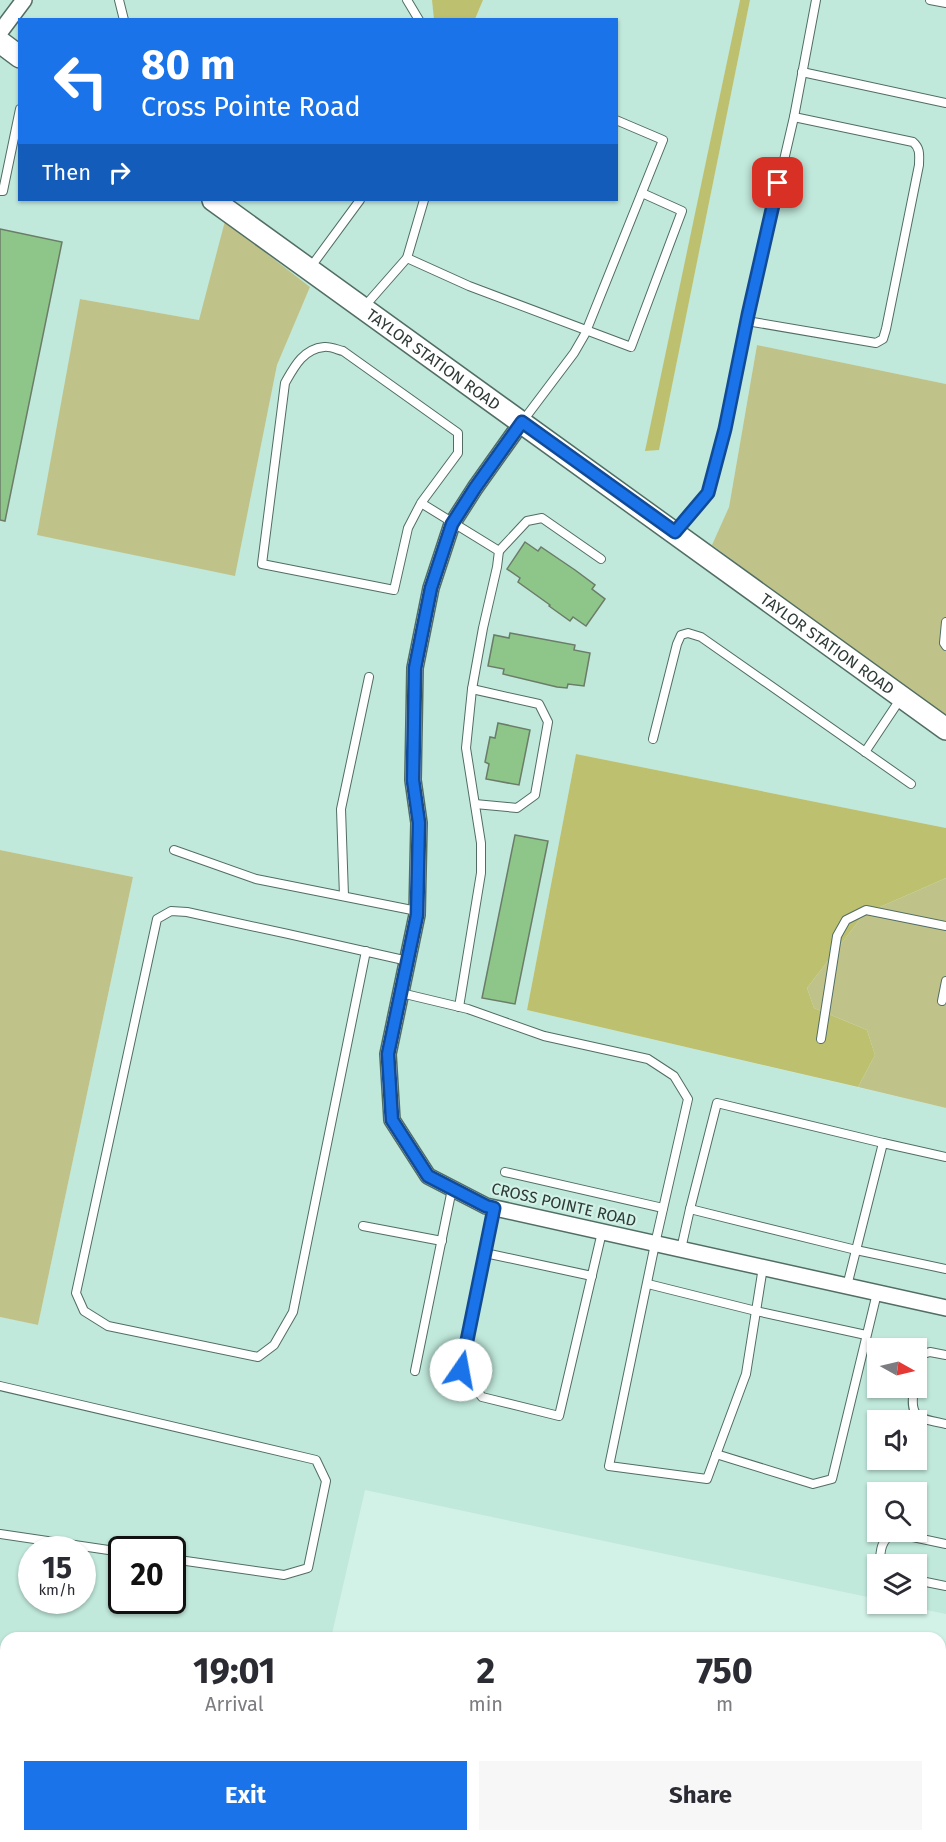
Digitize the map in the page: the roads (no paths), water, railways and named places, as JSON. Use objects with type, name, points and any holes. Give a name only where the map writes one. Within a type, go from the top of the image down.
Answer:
[{"type":"main road","points":[[0,42],[18,56]]},
{"type":"main road","name":"TAYLOR STATION ROAD","points":[[214,201],[946,729]]},
{"type":"street","points":[[0,32],[24,0]]},
{"type":"street","name":"CROSS POINTE ROAD","points":[[522,422],[452,524],[431,588],[415,668],[413,780],[419,823],[417,911],[388,1054],[392,1120],[428,1176],[486,1206],[946,1308]]},
{"type":"lane","points":[[119,0],[124,18]]},
{"type":"lane","points":[[407,0],[418,18]]},
{"type":"lane","points":[[675,532],[708,493],[725,429],[747,321],[794,117],[816,0]]},
{"type":"lane","points":[[930,0],[946,3]]},
{"type":"lane","points":[[802,72],[946,103]]},
{"type":"lane","points":[[747,321],[876,343],[883,339],[886,329],[919,165],[918,147],[913,142],[794,117]]},
{"type":"lane","points":[[0,190],[3,191],[18,119]]},
{"type":"lane","points":[[522,422],[574,353],[586,332],[663,140],[618,121]]},
{"type":"lane","points":[[407,258],[469,286],[586,332],[631,347],[682,211],[642,193]]},
{"type":"lane","points":[[309,269],[359,201]]},
{"type":"lane","points":[[363,308],[407,258],[424,201]]},
{"type":"lane","points":[[325,346],[343,351],[458,433],[458,453],[421,503],[408,528],[394,590],[262,564],[285,383],[296,362],[307,352],[325,346]]},
{"type":"lane","points":[[421,503],[499,551]]},
{"type":"lane","points":[[459,1007],[481,873],[481,843],[466,748],[472,689],[499,551],[527,521],[542,518],[601,559]]},
{"type":"lane","points":[[946,622],[944,643],[946,646]]},
{"type":"lane","points":[[653,739],[677,644],[681,635],[688,633],[701,637],[911,784]]},
{"type":"lane","points":[[344,896],[341,809],[369,676]]},
{"type":"lane","points":[[472,689],[539,704],[548,722],[535,795],[517,808],[475,804]]},
{"type":"lane","points":[[865,752],[902,697]]},
{"type":"lane","points":[[174,849],[256,879],[417,911]]},
{"type":"lane","points":[[821,1039],[837,936],[846,920],[866,910],[946,926]]},
{"type":"lane","points":[[366,951],[293,1312],[274,1346],[258,1357],[108,1326],[84,1311],[76,1293],[157,919],[171,911],[187,912],[366,951],[408,961]]},
{"type":"lane","points":[[942,1001],[946,981]]},
{"type":"lane","points":[[401,993],[459,1007],[544,1036],[648,1059],[674,1076],[688,1098],[609,1466],[707,1479],[746,1374],[763,1267]]},
{"type":"lane","points":[[681,1249],[717,1103],[946,1157]]},
{"type":"lane","points":[[847,1286],[883,1143]]},
{"type":"lane","points":[[506,1172],[663,1208]]},
{"type":"lane","points":[[415,1371],[452,1189]]},
{"type":"lane","points":[[494,1208],[461,1370],[482,1397],[559,1416],[602,1232]]},
{"type":"lane","points":[[690,1209],[856,1250],[946,1269]]},
{"type":"lane","points":[[363,1226],[442,1241]]},
{"type":"lane","points":[[485,1253],[592,1276]]},
{"type":"lane","points":[[648,1284],[866,1335]]},
{"type":"lane","points":[[717,1454],[813,1484],[832,1479],[877,1293]]},
{"type":"lane","points":[[927,1353],[946,1354]]},
{"type":"lane","points":[[0,1386],[315,1460],[326,1481],[308,1568],[284,1575],[186,1561]]},
{"type":"lane","points":[[913,1398],[912,1409],[922,1419],[946,1424]]},
{"type":"lane","points":[[881,1554],[886,1536],[894,1533],[946,1544]]},
{"type":"lane","points":[[0,1534],[108,1550]]},
{"type":"lane","points":[[927,1582],[946,1586]]}]
